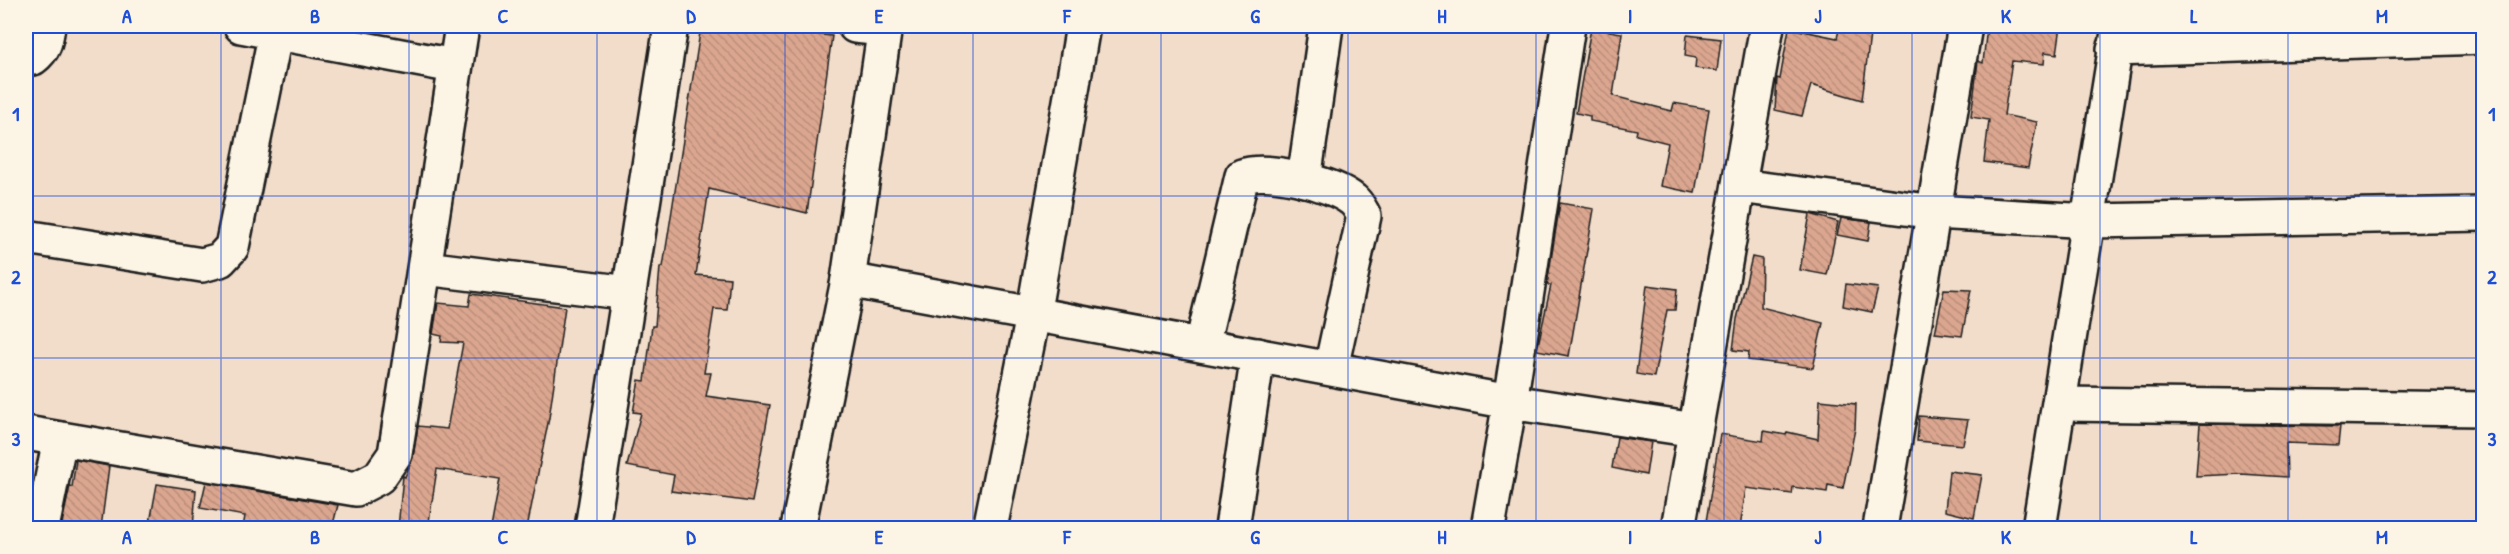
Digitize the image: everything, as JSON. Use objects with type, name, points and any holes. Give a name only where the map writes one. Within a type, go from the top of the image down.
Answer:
[{"type":"street","points":[[26,57],[33,58],[39,53],[45,44],[48,26]]},
{"type":"street","points":[[241,26],[276,29],[454,66]]},
{"type":"street","points":[[26,433],[356,489],[379,477],[395,454],[462,26]]},
{"type":"street","points":[[601,527],[629,293],[671,26]]},
{"type":"street","points":[[990,528],[1033,316],[1083,26]]},
{"type":"street","points":[[1304,180],[1326,26]]},
{"type":"street","points":[[1488,528],[1510,402],[1568,26]]},
{"type":"street","points":[[1678,528],[1767,26]]},
{"type":"street","points":[[1880,528],[1965,26]]},
{"type":"street","points":[[798,528],[848,280],[875,27]]},
{"type":"street","points":[[26,237],[202,265],[220,260],[232,247],[276,29]]},
{"type":"street","points":[[2039,528],[2090,221],[2117,37],[2484,37]]},
{"type":"street","points":[[1202,345],[1242,176],[1253,172],[1304,180],[1342,193],[1354,201],[1364,216],[1331,368]]},
{"type":"street","points":[[1739,186],[1935,212],[2090,221],[2484,214]]},
{"type":"street","points":[[425,268],[629,293]]},
{"type":"street","points":[[848,280],[1033,316],[1510,402],[1695,430]]},
{"type":"street","points":[[1232,528],[1258,355]]},
{"type":"street","points":[[2060,404],[2484,409]]},
{"type":"street","points":[[42,528],[60,439]]},
{"type":"building","points":[[701,26],[737,26],[832,36],[807,213],[709,189],[696,275],[730,278],[727,310],[714,309],[704,373],[711,373],[706,396],[770,405],[752,502],[671,491],[674,475],[627,466],[641,413],[633,412],[639,380],[645,381],[652,326],[655,326],[660,267],[663,267]]},
{"type":"building","points":[[1840,26],[1871,26],[1862,100],[1811,85],[1802,116],[1775,110],[1777,78],[1780,79],[1789,28],[1837,38]]},
{"type":"building","points":[[1987,26],[2061,26],[2057,54],[2045,52],[2044,64],[2012,61],[2004,115],[2037,122],[2028,168],[1984,162],[1989,120],[1971,117],[1978,61],[1983,63]]},
{"type":"building","points":[[1591,28],[1622,33],[1613,96],[1672,111],[1674,103],[1709,109],[1695,193],[1660,186],[1668,143],[1636,135],[1637,130],[1590,121],[1590,116],[1576,113]]},
{"type":"building","points":[[1687,35],[1721,39],[1717,71],[1695,68],[1696,58],[1685,56]]},
{"type":"building","points":[[1560,203],[1594,209],[1569,356],[1537,350],[1551,285],[1547,285]]},
{"type":"building","points":[[1810,214],[1838,222],[1827,275],[1800,270]]},
{"type":"building","points":[[1841,218],[1871,222],[1868,241],[1837,235]]},
{"type":"building","points":[[1752,257],[1762,259],[1761,307],[1823,323],[1813,368],[1748,360],[1749,352],[1733,350],[1737,319]]},
{"type":"building","points":[[1846,284],[1878,288],[1872,312],[1843,306]]},
{"type":"building","points":[[1647,285],[1677,289],[1675,310],[1667,310],[1654,377],[1636,374]]},
{"type":"building","points":[[1944,289],[1971,290],[1962,336],[1935,333]]},
{"type":"building","points":[[471,294],[565,307],[549,418],[527,528],[491,528],[500,479],[437,469],[428,528],[398,528],[403,476],[405,477],[413,457],[418,426],[447,429],[463,343],[441,342],[442,336],[433,334],[438,303],[469,306]]},
{"type":"building","points":[[1820,400],[1856,404],[1855,429],[1843,488],[1828,485],[1827,492],[1793,487],[1792,494],[1746,488],[1740,528],[1705,528],[1720,434],[1763,441],[1764,431],[1786,435],[1787,432],[1818,439]]},
{"type":"building","points":[[1919,416],[1968,420],[1963,445],[1917,441]]},
{"type":"building","points":[[2200,424],[2340,426],[2338,445],[2286,443],[2287,477],[2241,474],[2196,476]]},
{"type":"building","points":[[1617,437],[1651,442],[1646,475],[1612,468]]},
{"type":"building","points":[[76,460],[109,466],[101,528],[61,528],[70,486],[72,487]]},
{"type":"building","points":[[1949,471],[1982,475],[1974,518],[1945,511]]},
{"type":"building","points":[[206,482],[338,505],[332,528],[292,525],[291,528],[243,528],[245,516],[200,508]]},
{"type":"building","points":[[157,484],[196,490],[193,528],[149,528]]}]
